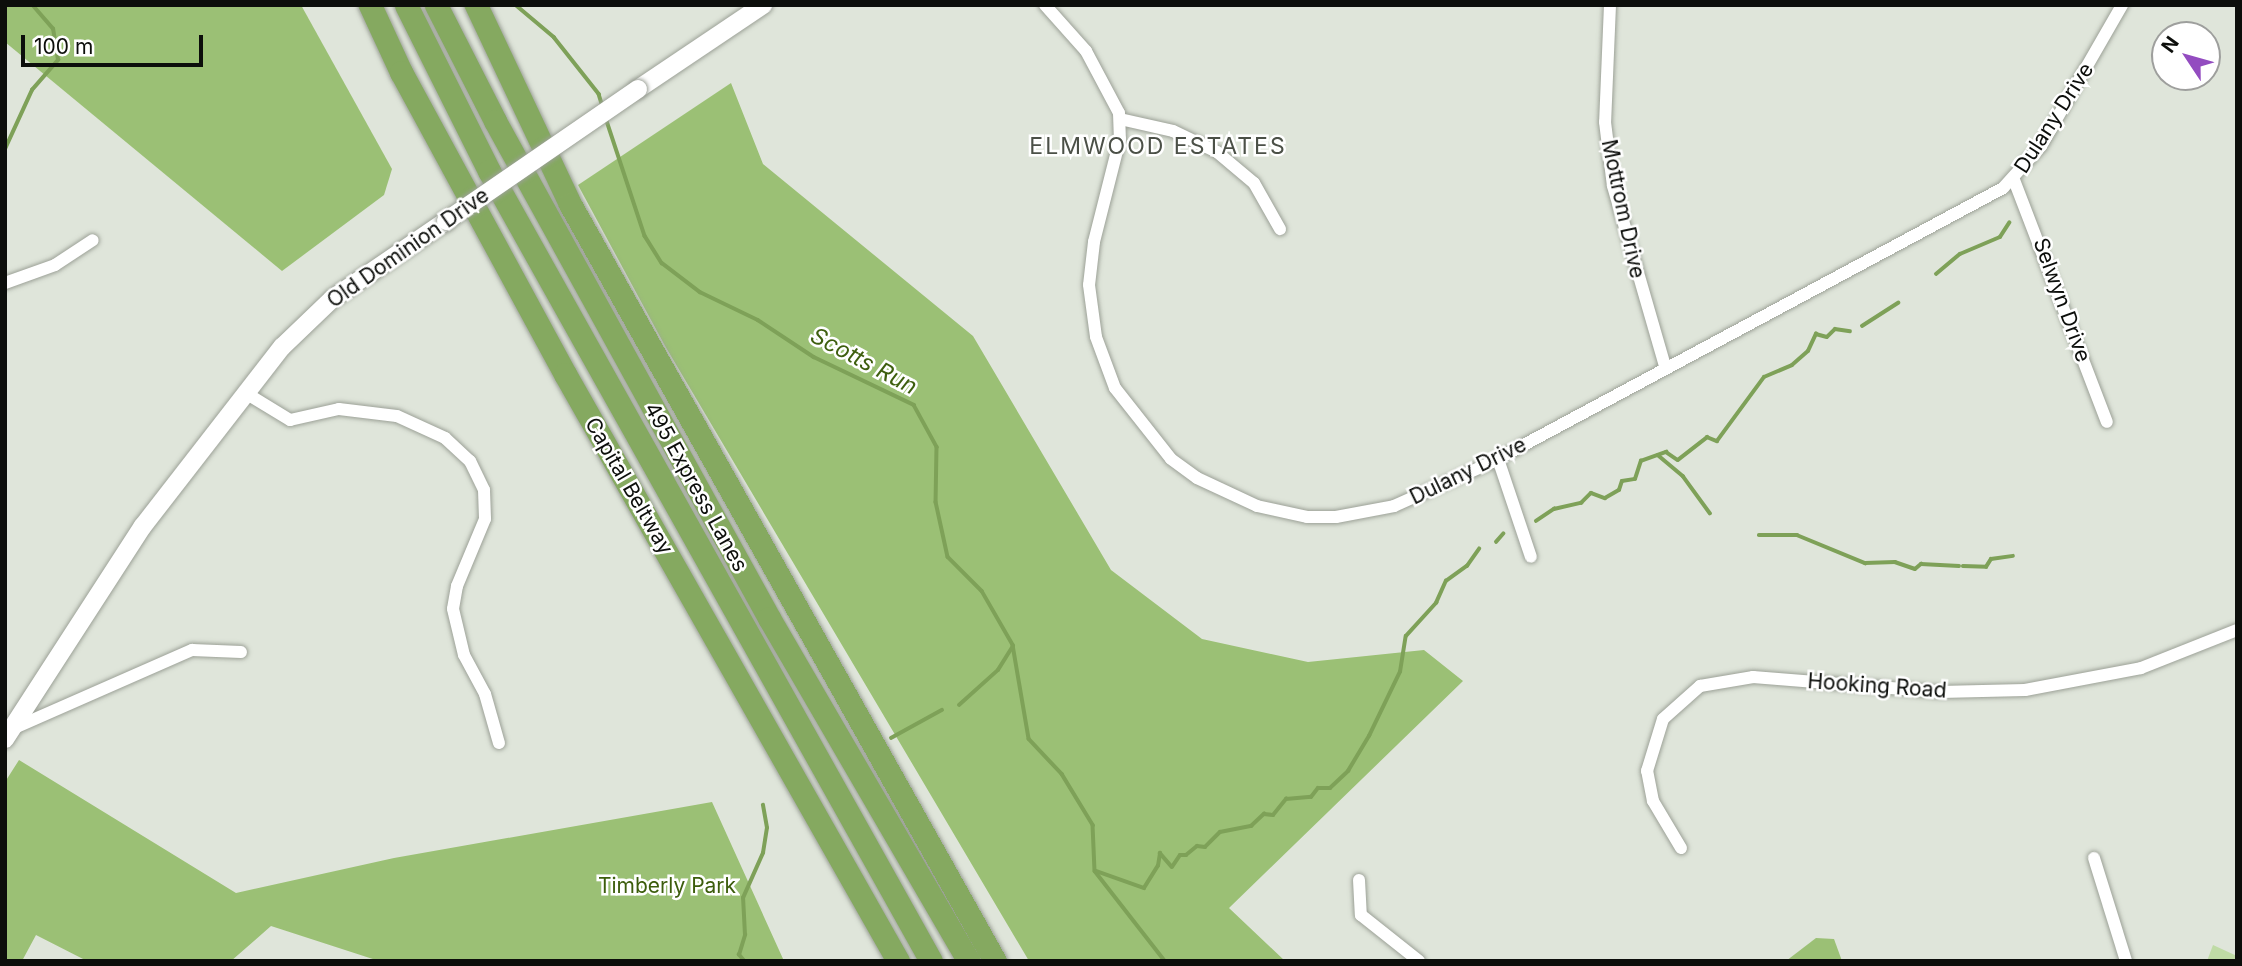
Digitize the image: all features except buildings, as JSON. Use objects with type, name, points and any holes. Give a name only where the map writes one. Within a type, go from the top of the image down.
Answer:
[{"type":"highway","name":"495 Express Lanes","points":[[407,5],[419,36],[533,251],[930,961]]},
{"type":"highway","name":"495 Express Lanes","points":[[436,5],[756,595],[969,961]]},
{"type":"highway","points":[[476,5],[570,204],[995,961]]},
{"type":"highway","name":"Capital Beltway","points":[[374,14],[565,374],[898,961]]},
{"type":"main road","name":"Old Dominion Drive","points":[[9,734],[143,526],[282,347],[332,299],[763,5]]},
{"type":"street","points":[[1045,5],[1096,67],[1120,119],[1173,131],[1217,152],[1254,183],[1280,229]]},
{"type":"street","name":"Mottrom Drive","points":[[1610,5],[1605,122],[1613,186],[1665,366]]},
{"type":"street","name":"Dulany Drive","points":[[1120,119],[1120,139],[1090,264],[1096,337],[1115,388],[1171,459],[1197,478],[1256,506],[1336,517],[1409,501],[1498,459],[1665,366],[2014,180],[2041,146],[2122,5]]},
{"type":"street","name":"Selwyn Drive","points":[[2014,180],[2107,422]]},
{"type":"street","points":[[5,283],[55,265],[93,240]]},
{"type":"street","points":[[244,393],[290,421],[338,409],[397,416],[444,438],[470,461],[484,490],[485,519],[457,586],[453,609],[464,655],[485,694],[499,743]]},
{"type":"street","points":[[1498,459],[1531,557]]},
{"type":"street","name":"Hooking Road","points":[[1681,848],[1653,802],[1647,771],[1662,719],[1700,686],[1752,677],[1940,692],[2025,690],[2141,668],[2237,630]]},
{"type":"street","points":[[9,734],[192,650],[241,652]]},
{"type":"street","points":[[2094,858],[2126,961]]},
{"type":"street","points":[[1359,880],[1361,915],[1419,961]]},
{"type":"green space","points":[[5,5],[301,5],[392,169],[384,195],[282,271],[5,42]]},
{"type":"green space","points":[[731,83],[763,164],[973,336],[1111,570],[1202,639],[1308,662],[1424,650],[1463,681],[1229,908],[1285,961],[1029,961],[665,346],[578,185]]},
{"type":"green space","name":"Timberly Park","points":[[19,760],[236,893],[394,858],[712,802],[784,961],[379,961],[271,926],[231,961],[87,961],[36,935],[22,961],[5,961],[5,782]]},
{"type":"green space","points":[[1816,938],[1834,939],[1842,961],[1786,961]]},
{"type":"green space","points":[[2213,945],[2237,956],[2237,961],[2207,961]]},
{"type":"waterway","points":[[5,149],[32,90],[58,60],[53,29],[32,5]]},
{"type":"waterway","name":"Scotts Run","points":[[516,5],[554,37],[599,94],[603,107]]},
{"type":"waterway","name":"Scotts Run","points":[[606,118],[645,236],[662,263],[700,292],[758,320],[814,357],[914,405],[937,447],[936,502],[948,557],[982,591],[1013,645],[1029,739],[1062,774],[1093,825],[1095,871],[1165,961]]},
{"type":"waterway","points":[[1936,274],[1960,254],[2000,237],[2009,223]]},
{"type":"waterway","points":[[1862,326],[1898,303]]},
{"type":"waterway","points":[[1536,521],[1554,509],[1581,503],[1591,493],[1605,498],[1619,490],[1622,481],[1635,479],[1641,461],[1666,452],[1678,460],[1707,437],[1717,441],[1764,377],[1792,365],[1808,351],[1816,334],[1827,337],[1835,329],[1850,331]]},
{"type":"waterway","points":[[1658,455],[1683,476],[1710,513]]},
{"type":"waterway","points":[[1496,542],[1503,534]]},
{"type":"waterway","points":[[1759,535],[1797,535],[1865,563],[1895,562],[1915,569],[1921,564],[1959,566]]},
{"type":"waterway","points":[[1096,871],[1144,888],[1158,866],[1160,853],[1172,867],[1180,855],[1186,855],[1197,846],[1205,847],[1220,832],[1251,826],[1264,814],[1273,815],[1286,799],[1311,797],[1318,788],[1330,788],[1348,771],[1369,736],[1400,672],[1406,636],[1436,603],[1446,581],[1467,566],[1479,549]]},
{"type":"waterway","points":[[1963,566],[1986,567],[1991,559],[2013,556]]},
{"type":"waterway","points":[[959,705],[998,670],[1013,646]]},
{"type":"waterway","points":[[891,738],[942,710]]},
{"type":"waterway","points":[[744,961],[739,955],[745,935],[743,898],[763,853],[767,828],[763,805]]},
{"type":"district","name":"ELMWOOD ESTATES","points":[[1158,146]]}]
